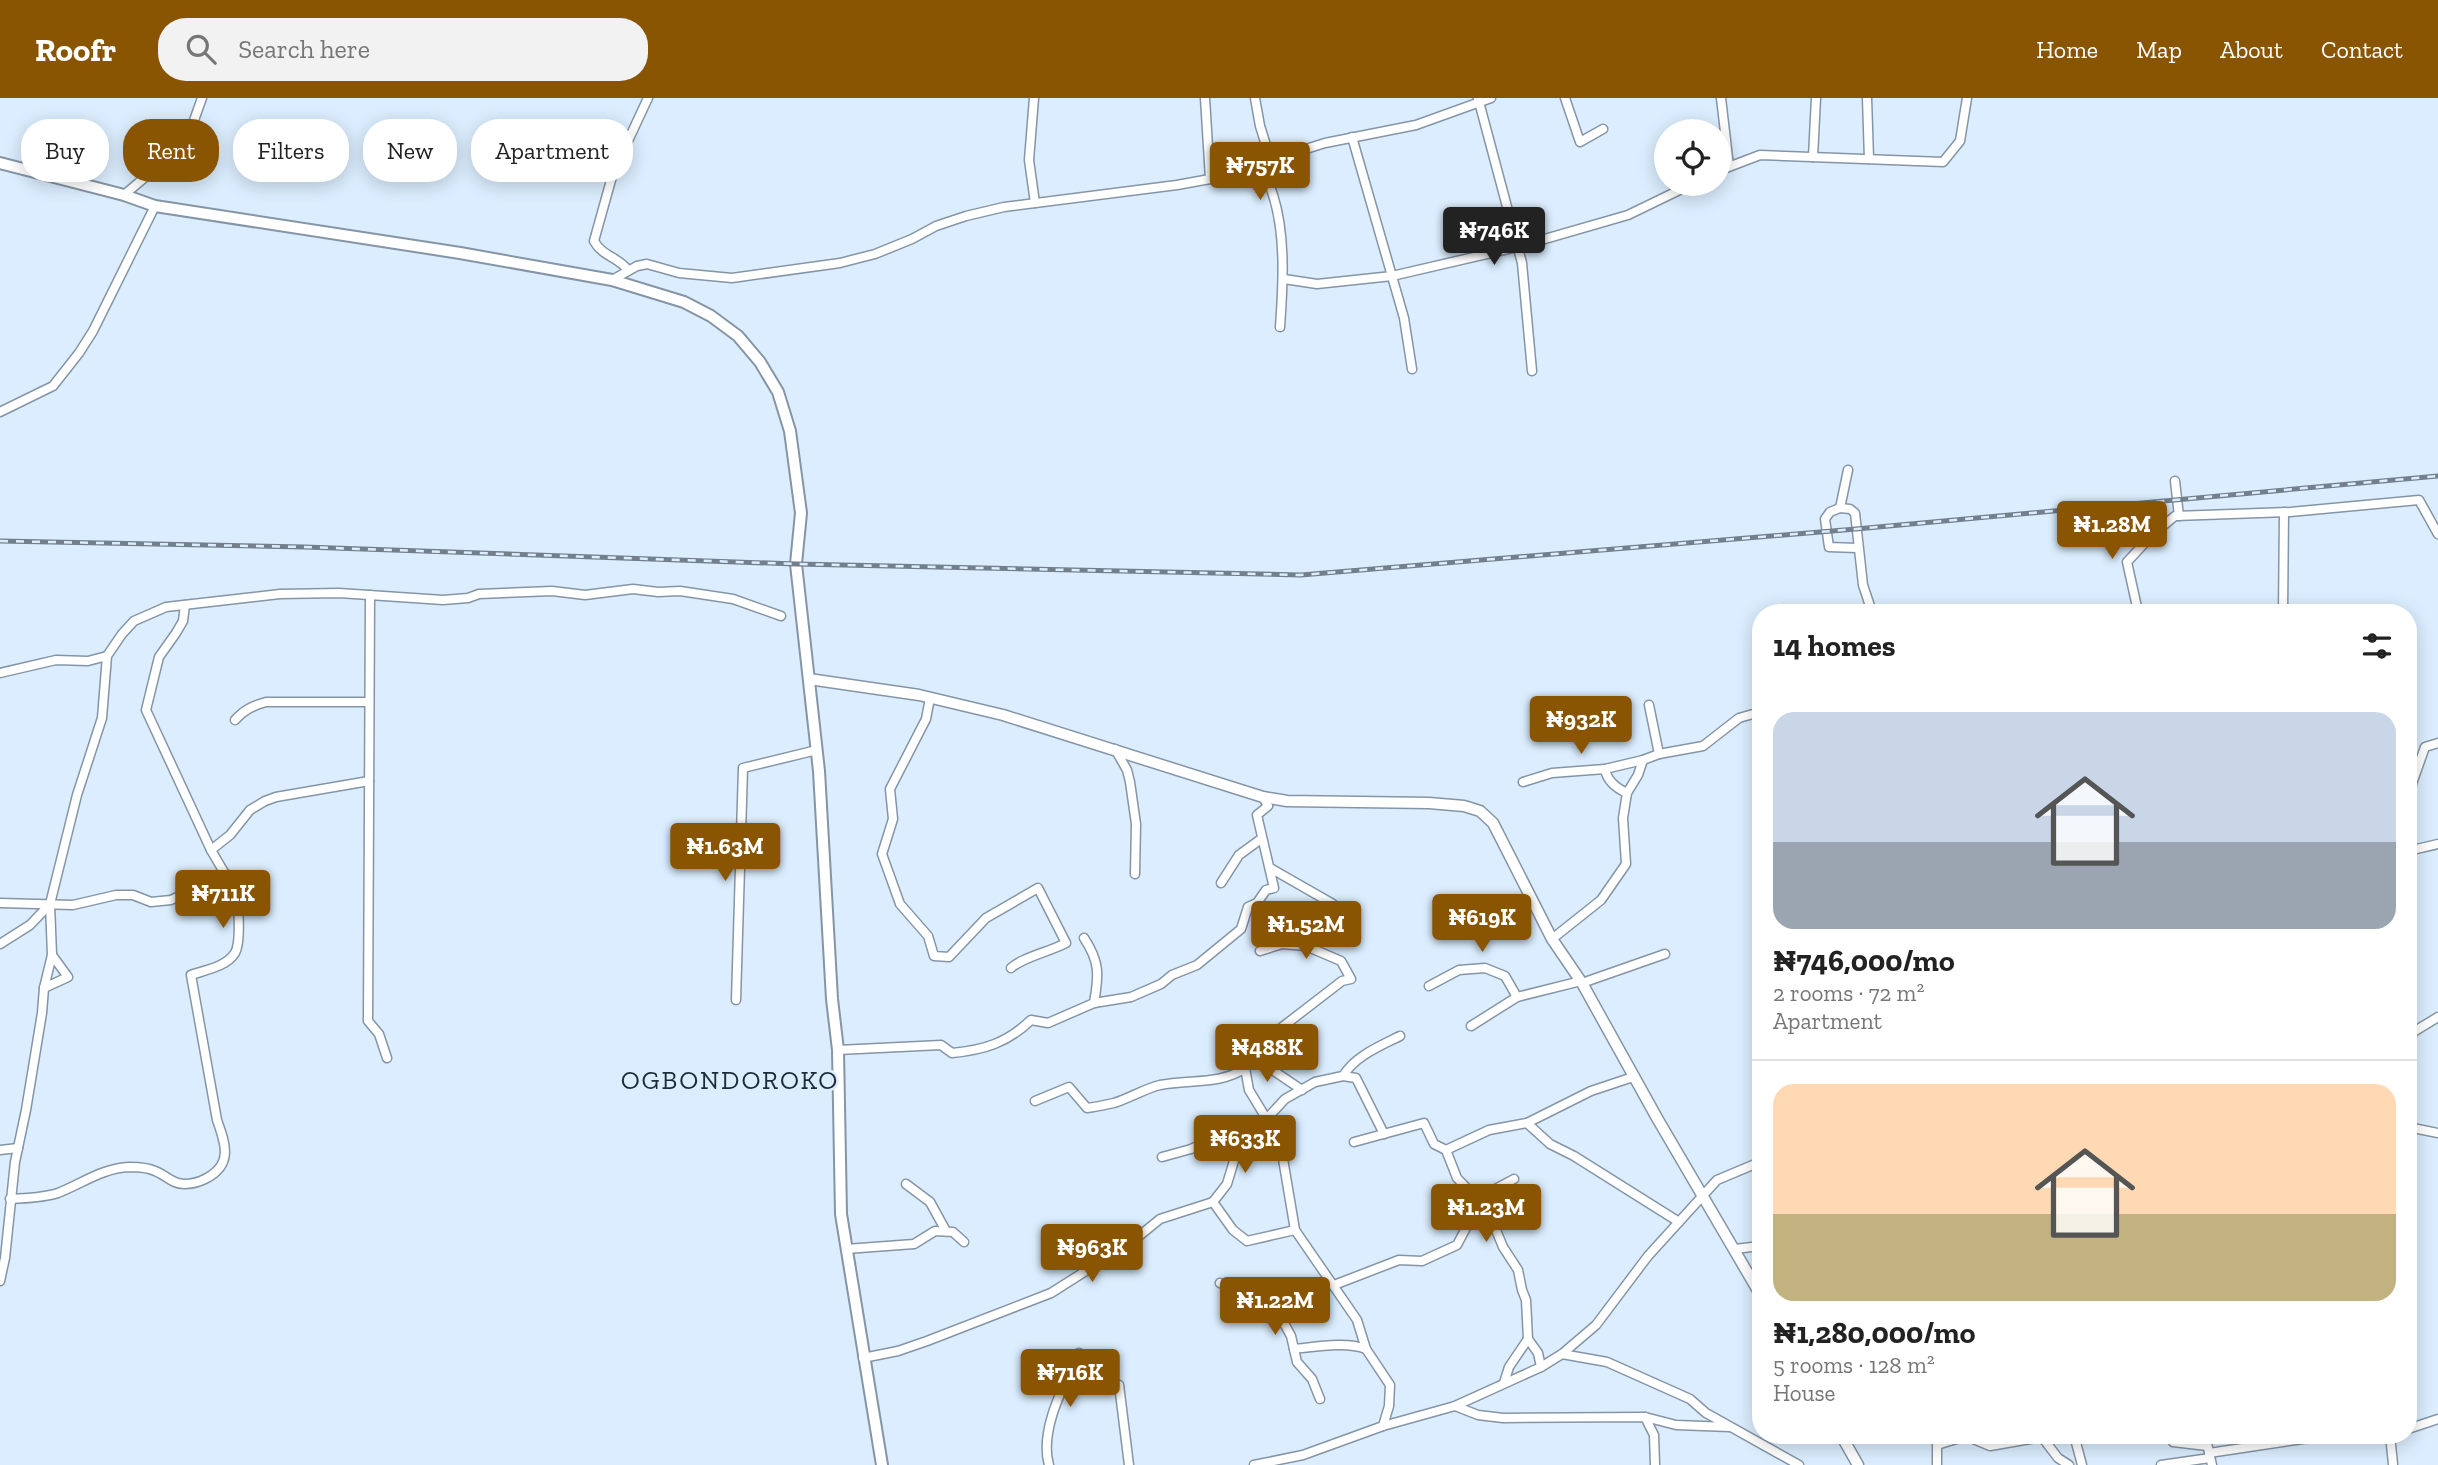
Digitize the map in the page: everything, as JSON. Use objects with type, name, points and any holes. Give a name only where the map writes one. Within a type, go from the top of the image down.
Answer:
[{"type":"main road","points":[[0,163],[124,195],[155,206],[460,253],[612,280],[684,302],[711,316],[738,336],[760,362],[778,392],[790,431],[801,513],[796,564],[817,750],[832,999],[838,1050],[841,1214],[881,1465]]},
{"type":"street","points":[[124,195],[163,162],[185,135],[192,126],[202,98]]},
{"type":"street","points":[[628,270],[620,260],[600,251],[594,241],[613,173],[648,98]]},
{"type":"street","points":[[1034,98],[1029,160],[1035,203]]},
{"type":"street","points":[[1205,98],[1210,179]]},
{"type":"street","points":[[1255,98],[1271,161]]},
{"type":"street","points":[[612,280],[628,270],[646,264],[688,274],[732,278],[840,263],[875,254],[936,226],[966,216],[1035,203],[1177,186],[1210,179],[1325,143],[1416,125],[1479,100],[1491,98]]},
{"type":"street","points":[[1566,98],[1580,142],[1603,129]]},
{"type":"street","points":[[1721,98],[1723,119]]},
{"type":"street","points":[[1813,157],[1816,98]]},
{"type":"street","points":[[1867,98],[1869,159]]},
{"type":"street","points":[[1731,165],[1760,155],[1943,162],[1960,141],[1967,98]]},
{"type":"street","points":[[1479,100],[1521,262],[1532,371]]},
{"type":"street","points":[[1352,138],[1404,318],[1412,369]]},
{"type":"street","points":[[1260,164],[1274,195],[1283,279],[1280,327]]},
{"type":"street","points":[[1283,279],[1317,284],[1392,276],[1517,247],[1628,215],[1667,196]]},
{"type":"street","points":[[0,412],[53,386],[79,353],[93,331],[155,206]]},
{"type":"street","points":[[1840,508],[1848,470]]},
{"type":"street","points":[[2175,481],[2179,516]]},
{"type":"street","points":[[2136,604],[2127,562],[2153,534],[2179,516],[2284,512],[2419,500],[2438,534]]},
{"type":"street","points":[[1857,548],[1829,547],[1825,519],[1829,512],[1840,508],[1850,509],[1855,513],[1857,548],[1869,604]]},
{"type":"street","points":[[2283,604],[2284,512]]},
{"type":"street","points":[[0,1282],[10,1199],[44,988],[52,955],[50,904],[77,795],[103,718],[107,656],[134,621],[166,607],[280,594],[370,595],[443,600],[501,593],[552,592],[585,595],[633,589],[680,591],[733,599],[781,616]]},
{"type":"street","points":[[370,595],[368,1021],[379,1034],[387,1058]]},
{"type":"street","points":[[10,1199],[57,1193],[90,1177],[128,1167],[156,1171],[169,1180],[184,1184],[200,1181],[221,1169],[224,1163],[225,1143],[217,1119],[191,975],[218,967],[235,953],[238,938],[236,885],[233,877],[225,874],[211,849],[146,710],[148,693],[159,657],[183,621],[185,605]]},
{"type":"street","points":[[0,673],[56,660],[88,660],[107,656]]},
{"type":"street","points":[[809,679],[930,698],[1003,715],[1263,797],[1287,801],[1429,803],[1464,806],[1480,811],[1493,823],[1552,939],[1581,982],[1633,1077],[1752,1280]]},
{"type":"street","points":[[930,698],[926,719],[890,789],[893,819],[882,854],[900,904],[928,936],[934,957],[949,957],[986,918],[1038,888],[1066,943],[1047,953],[1018,961],[1011,968]]},
{"type":"street","points":[[235,720],[242,712],[265,702],[369,702]]},
{"type":"street","points":[[1649,705],[1659,754]]},
{"type":"street","points":[[1523,782],[1552,773],[1605,769],[1659,754],[1703,746],[1740,719],[1752,715]]},
{"type":"street","points":[[2417,770],[2425,747],[2438,743]]},
{"type":"street","points":[[1115,749],[1127,770],[1130,782],[1136,824],[1135,874]]},
{"type":"street","points":[[736,1000],[743,768],[817,750]]},
{"type":"street","points":[[1552,939],[1601,900],[1626,864],[1623,818],[1627,793],[1643,760]]},
{"type":"street","points":[[1605,769],[1606,776],[1616,788],[1627,793]]},
{"type":"street","points":[[211,849],[230,835],[250,810],[265,801],[369,781]]},
{"type":"street","points":[[838,1050],[942,1045],[952,1053],[988,1048],[1018,1033],[1031,1020],[1048,1023],[1094,1003],[1131,997],[1197,965],[1241,929],[1248,907],[1257,903],[1266,890],[1274,888],[1257,815],[1268,806],[1263,797]]},
{"type":"street","points":[[1221,883],[1239,855],[1262,839]]},
{"type":"street","points":[[2417,849],[2438,844]]},
{"type":"street","points":[[1270,868],[1333,904]]},
{"type":"street","points":[[0,903],[81,904],[116,895],[133,895],[151,902],[172,900],[225,874]]},
{"type":"street","points":[[0,944],[30,925],[50,904]]},
{"type":"street","points":[[1084,938],[1096,955],[1099,978],[1094,1003]]},
{"type":"street","points":[[1035,1101],[1069,1087],[1087,1108],[1115,1103],[1157,1086],[1233,1076],[1245,1068],[1272,1035],[1342,981],[1351,979],[1341,961],[1306,946],[1282,944],[1259,951]]},
{"type":"street","points":[[1471,1026],[1517,997],[1581,982],[1665,954]]},
{"type":"street","points":[[44,988],[68,977],[52,955]]},
{"type":"street","points":[[1429,986],[1459,970],[1485,968],[1505,976],[1517,997]]},
{"type":"street","points":[[2417,1030],[2438,1017]]},
{"type":"street","points":[[1343,1076],[1347,1069],[1365,1054],[1400,1035]]},
{"type":"street","points":[[1259,1052],[1274,1071],[1302,1090]]},
{"type":"street","points":[[1245,1068],[1249,1090],[1282,1153],[1295,1230],[1357,1320],[1366,1349],[1390,1385],[1389,1406],[1383,1426]]},
{"type":"street","points":[[1162,1157],[1191,1149],[1224,1134],[1259,1126],[1285,1099],[1315,1082],[1343,1076],[1356,1078],[1384,1134]]},
{"type":"street","points":[[1446,1150],[1489,1130],[1527,1123],[1591,1091],[1633,1077]]},
{"type":"street","points":[[1354,1142],[1424,1123],[1434,1144],[1446,1150],[1457,1178],[1478,1200],[1482,1199]]},
{"type":"street","points":[[1527,1123],[1550,1144],[1574,1156],[1679,1222]]},
{"type":"street","points":[[2417,1129],[2438,1133]]},
{"type":"street","points":[[863,1358],[927,1341],[1051,1293],[1141,1235],[1160,1219],[1213,1202],[1227,1184],[1236,1154],[1249,1130]]},
{"type":"street","points":[[0,1150],[18,1149]]},
{"type":"street","points":[[1254,1465],[1303,1455],[1383,1426],[1455,1406],[1541,1367],[1562,1354],[1596,1325],[1648,1256],[1724,1175],[1752,1165]]},
{"type":"street","points":[[1334,1285],[1399,1260],[1422,1261],[1457,1245],[1482,1199],[1514,1179]]},
{"type":"street","points":[[906,1184],[930,1202],[946,1231]]},
{"type":"street","points":[[1482,1199],[1503,1247],[1518,1270],[1527,1300],[1528,1339],[1538,1353],[1541,1367]]},
{"type":"street","points":[[1213,1202],[1233,1230],[1247,1241],[1295,1230]]},
{"type":"street","points":[[846,1249],[914,1244],[935,1231],[953,1232],[964,1242]]},
{"type":"street","points":[[1735,1250],[1752,1247]]},
{"type":"street","points":[[1220,1283],[1279,1314],[1291,1336],[1297,1362],[1312,1380],[1320,1399]]},
{"type":"street","points":[[1504,1383],[1509,1367],[1528,1339]]},
{"type":"street","points":[[1294,1349],[1334,1346],[1366,1349]]},
{"type":"street","points":[[1049,1465],[1045,1450],[1058,1398],[1079,1353]]},
{"type":"street","points":[[1562,1354],[1606,1362],[1642,1377],[1690,1399],[1706,1413],[1752,1439]]},
{"type":"street","points":[[1119,1385],[1129,1465]]},
{"type":"street","points":[[1455,1406],[1478,1416],[1503,1418],[1645,1417],[1676,1425],[1730,1427]]},
{"type":"street","points":[[1645,1417],[1654,1435],[1655,1465]]},
{"type":"street","points":[[2417,1426],[2438,1419]]},
{"type":"street","points":[[1761,1444],[1799,1465]]},
{"type":"street","points":[[1846,1444],[1858,1465]]},
{"type":"street","points":[[1937,1465],[1937,1445],[1940,1444]]},
{"type":"street","points":[[1983,1444],[1990,1447],[2006,1444]]},
{"type":"street","points":[[2047,1444],[2058,1458],[2069,1465]]},
{"type":"street","points":[[2076,1444],[2082,1465]]},
{"type":"street","points":[[2178,1444],[2209,1456]]},
{"type":"street","points":[[2161,1465],[2278,1444]]},
{"type":"street","points":[[2391,1444],[2393,1464]]},
{"type":"street","points":[[1303,1455],[1306,1465]]},
{"type":"railway","points":[[0,541],[304,547],[796,564],[1301,575],[1856,529],[2438,476]]},
{"type":"district","name":"OGBONDOROKO","points":[[730,1080]]}]
